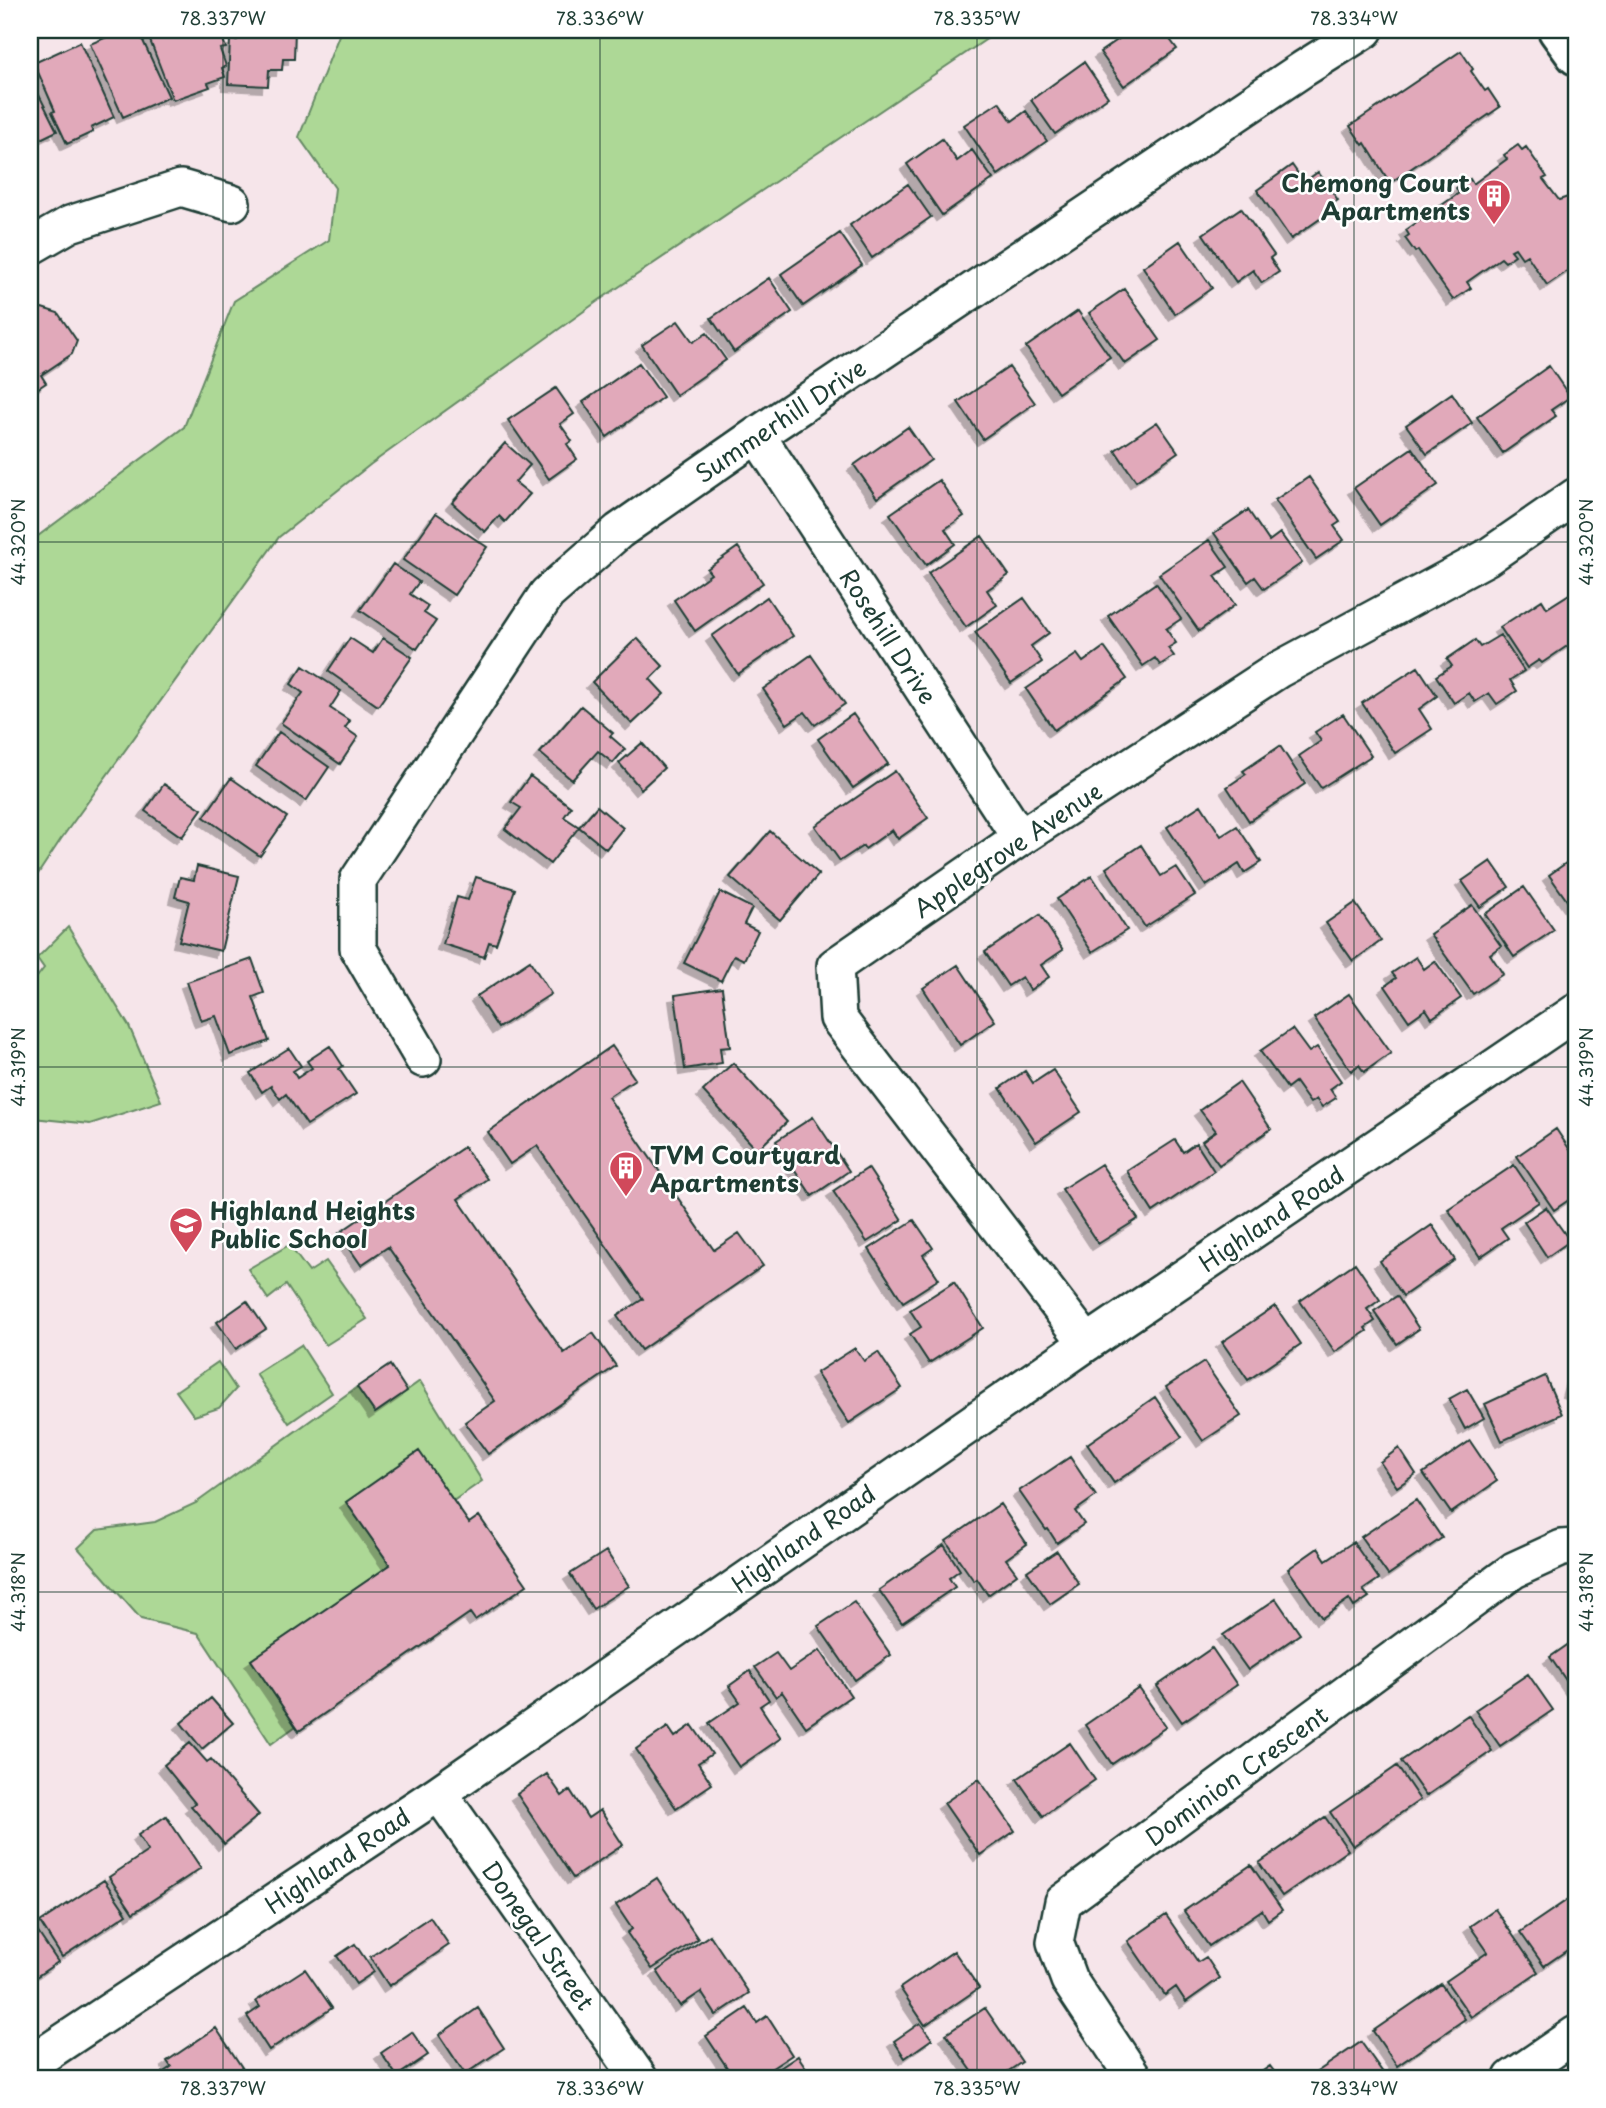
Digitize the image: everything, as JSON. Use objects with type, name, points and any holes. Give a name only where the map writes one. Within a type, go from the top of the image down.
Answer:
[{"type":"main road","points":[[1558,30],[1576,55]]},
{"type":"street","name":"Summerhill Drive","points":[[423,1059],[358,948],[358,880],[547,594],[619,531],[757,435],[1291,76],[1365,30]]},
{"type":"street","points":[[30,247],[70,224],[181,188],[232,203]]},
{"type":"street","name":"Rosehill Drive","points":[[757,435],[1020,838]]},
{"type":"street","name":"Applegrove Avenue","points":[[1087,1343],[838,1018],[835,966],[1020,838],[1278,670],[1486,558],[1576,496]]},
{"type":"street","name":"Highland Road","points":[[30,2064],[439,1793],[1087,1343],[1576,1012]]},
{"type":"street","name":"Dominion Crescent","points":[[1134,2078],[1069,1980],[1055,1942],[1063,1902],[1514,1570],[1562,1548],[1576,1547]]},
{"type":"street","name":"Donegal Street","points":[[439,1793],[639,2078]]},
{"type":"street","points":[[1512,2078],[1576,2034]]},
{"type":"green space","points":[[341,30],[1000,30],[598,301],[371,464],[279,537],[30,886],[30,542],[184,427],[234,301],[329,240],[335,188],[299,137]]},
{"type":"green space","points":[[68,927],[129,1026],[161,1101],[90,1124],[33,1118],[30,1115],[30,986],[44,968],[37,958]]},
{"type":"green space","points":[[289,1245],[309,1272],[326,1261],[367,1319],[326,1345],[286,1285],[268,1299],[248,1269]]},
{"type":"green space","points":[[301,1345],[332,1393],[289,1423],[256,1374]]},
{"type":"green space","points":[[218,1362],[236,1389],[219,1408],[194,1416],[176,1391]]},
{"type":"green space","points":[[420,1381],[482,1481],[453,1501],[419,1452],[346,1502],[390,1565],[251,1660],[296,1726],[271,1744],[198,1633],[141,1619],[78,1548],[97,1530],[155,1522],[196,1503],[357,1387],[375,1413]]},
{"type":"building","points":[[124,30],[138,30],[169,97],[123,117],[90,44]]},
{"type":"building","points":[[146,30],[223,30],[220,31],[226,48],[220,49],[226,66],[222,68],[225,77],[208,83],[210,87],[173,100]]},
{"type":"building","points":[[237,30],[295,30],[294,59],[283,59],[282,70],[269,70],[268,86],[228,84],[230,40],[237,40]]},
{"type":"building","points":[[1132,30],[1163,30],[1177,49],[1124,86],[1100,52]]},
{"type":"building","points":[[80,42],[114,117],[91,128],[93,132],[67,144],[34,63]]},
{"type":"building","points":[[1461,51],[1473,69],[1471,71],[1500,107],[1390,183],[1365,143],[1363,145],[1350,126]]},
{"type":"building","points":[[1084,62],[1108,97],[1055,134],[1031,100]]},
{"type":"building","points":[[30,77],[57,131],[30,144]]},
{"type":"building","points":[[999,102],[1012,121],[1026,111],[1047,141],[998,175],[964,125]]},
{"type":"building","points":[[942,139],[957,161],[972,150],[993,179],[942,215],[907,164]]},
{"type":"building","points":[[30,144],[38,158],[30,162]]},
{"type":"building","name":"Chemong Court Apartments","points":[[1518,145],[1522,150],[1526,147],[1547,177],[1543,179],[1559,200],[1568,197],[1576,209],[1576,265],[1547,285],[1527,255],[1522,258],[1515,248],[1511,250],[1515,255],[1505,262],[1501,258],[1467,282],[1471,288],[1453,300],[1418,250],[1415,252],[1405,238],[1409,235],[1406,230],[1459,193],[1456,188],[1470,179],[1473,184],[1507,159],[1504,155]]},
{"type":"building","points":[[1292,165],[1304,182],[1318,172],[1338,200],[1324,210],[1327,214],[1291,239],[1257,190]]},
{"type":"building","points":[[908,184],[931,217],[872,258],[850,225]]},
{"type":"building","points":[[1241,208],[1274,255],[1270,258],[1279,272],[1262,283],[1253,270],[1236,282],[1203,234]]},
{"type":"building","points":[[840,233],[862,265],[803,306],[781,274]]},
{"type":"building","points":[[1180,241],[1212,288],[1175,314],[1143,267]]},
{"type":"building","points":[[769,278],[792,312],[734,352],[711,318]]},
{"type":"building","points":[[1124,289],[1160,340],[1125,364],[1089,313]]},
{"type":"building","points":[[42,308],[58,313],[77,341],[72,354],[41,375],[46,383],[31,393],[35,398],[30,402],[30,316]]},
{"type":"building","points":[[1078,311],[1110,357],[1058,393],[1026,347]]},
{"type":"building","points":[[678,321],[693,342],[707,333],[726,360],[676,395],[642,345]]},
{"type":"building","points":[[639,363],[663,397],[607,437],[583,402]]},
{"type":"building","points":[[1549,366],[1570,397],[1551,410],[1556,416],[1503,453],[1477,417]]},
{"type":"building","points":[[1009,367],[1035,403],[983,439],[958,402]]},
{"type":"building","points":[[556,388],[574,414],[560,424],[572,441],[567,444],[577,459],[549,479],[508,420]]},
{"type":"building","points":[[1452,393],[1472,423],[1427,454],[1406,425]]},
{"type":"building","points":[[1157,422],[1178,452],[1136,481],[1115,450]]},
{"type":"building","points":[[908,427],[931,460],[877,498],[854,465]]},
{"type":"building","points":[[505,443],[530,465],[515,482],[530,494],[505,522],[499,516],[485,532],[452,503]]},
{"type":"building","points":[[1412,448],[1438,485],[1380,525],[1354,488]]},
{"type":"building","points":[[1309,477],[1340,522],[1334,526],[1344,540],[1316,559],[1275,500]]},
{"type":"building","points":[[939,480],[964,516],[945,529],[955,544],[926,565],[890,514]]},
{"type":"building","points":[[1248,510],[1269,541],[1280,533],[1302,563],[1264,589],[1255,577],[1248,582],[1214,533]]},
{"type":"building","points":[[436,513],[487,547],[454,595],[403,560]]},
{"type":"building","points":[[982,536],[1009,575],[987,590],[997,605],[966,627],[928,573]]},
{"type":"building","points":[[1209,540],[1228,567],[1215,576],[1235,605],[1199,631],[1159,574]]},
{"type":"building","points":[[738,547],[763,583],[695,631],[674,600],[711,574],[707,569]]},
{"type":"building","points":[[393,564],[419,582],[410,594],[428,606],[424,613],[436,621],[417,649],[360,610]]},
{"type":"building","points":[[1156,583],[1181,619],[1166,629],[1176,643],[1168,648],[1174,656],[1160,665],[1155,658],[1143,666],[1108,616]]},
{"type":"building","points":[[1571,593],[1576,602],[1576,640],[1542,663],[1539,660],[1527,668],[1500,627],[1542,600],[1547,608]]},
{"type":"building","points":[[767,597],[793,636],[738,674],[712,636]]},
{"type":"building","points":[[1024,598],[1049,633],[1031,646],[1042,662],[1011,683],[975,632]]},
{"type":"building","points":[[1500,635],[1524,671],[1510,680],[1517,691],[1497,704],[1489,693],[1475,702],[1469,693],[1454,703],[1436,676],[1452,666],[1447,659],[1475,640],[1480,647]]},
{"type":"building","points":[[350,638],[373,653],[383,638],[412,657],[378,706],[328,671]]},
{"type":"building","points":[[637,638],[663,666],[650,679],[664,694],[632,724],[592,682]]},
{"type":"building","points":[[1104,647],[1127,679],[1054,730],[1026,689],[1077,654],[1083,662]]},
{"type":"building","points":[[811,655],[845,704],[815,725],[805,712],[787,724],[763,689]]},
{"type":"building","points":[[303,666],[341,691],[330,708],[350,721],[345,728],[358,737],[340,764],[281,723],[303,693],[291,684]]},
{"type":"building","points":[[1418,667],[1437,696],[1419,709],[1432,729],[1395,753],[1362,703]]},
{"type":"building","points":[[581,706],[613,733],[610,736],[625,749],[613,763],[598,751],[572,780],[540,753]]},
{"type":"building","points":[[853,714],[888,764],[853,788],[818,739]]},
{"type":"building","points":[[1343,714],[1371,756],[1321,788],[1299,756],[1321,741],[1315,732]]},
{"type":"building","points":[[279,732],[329,767],[306,801],[256,766]]},
{"type":"building","points":[[642,743],[664,768],[641,789],[619,763]]},
{"type":"building","points":[[1280,746],[1305,784],[1249,821],[1227,787],[1246,774],[1243,771]]},
{"type":"building","points":[[895,771],[928,818],[898,839],[892,830],[865,849],[863,846],[840,861],[815,826]]},
{"type":"building","points":[[530,776],[571,807],[564,817],[579,827],[550,864],[505,829],[521,808],[511,802]]},
{"type":"building","points":[[231,778],[287,817],[260,856],[204,817]]},
{"type":"building","points":[[164,784],[202,809],[182,837],[145,811]]},
{"type":"building","points":[[1201,805],[1221,836],[1237,826],[1261,862],[1244,873],[1239,864],[1206,886],[1167,827]]},
{"type":"building","points":[[597,806],[623,828],[606,849],[579,827]]},
{"type":"building","points":[[770,831],[819,874],[780,920],[730,877]]},
{"type":"building","points":[[1141,845],[1161,876],[1176,867],[1195,895],[1145,927],[1106,868]]},
{"type":"building","points":[[1576,856],[1576,911],[1575,912],[1549,875]]},
{"type":"building","points":[[1491,861],[1509,887],[1480,907],[1462,881]]},
{"type":"building","points":[[197,866],[239,876],[221,951],[179,941],[189,901],[175,897],[180,877],[194,880]]},
{"type":"building","points":[[1092,876],[1127,930],[1092,952],[1057,899]]},
{"type":"building","points":[[476,877],[515,889],[496,944],[489,942],[484,957],[443,944],[457,897],[468,900]]},
{"type":"building","points":[[1524,887],[1554,930],[1514,957],[1485,914]]},
{"type":"building","points":[[720,892],[752,908],[744,924],[758,931],[744,960],[734,955],[721,981],[684,963]]},
{"type":"building","points":[[1355,903],[1381,941],[1353,961],[1326,923]]},
{"type":"building","points":[[1472,905],[1501,946],[1490,954],[1503,974],[1473,994],[1430,934]]},
{"type":"building","points":[[1040,915],[1063,950],[1041,965],[1049,977],[1030,990],[1022,977],[1008,986],[985,952]]},
{"type":"building","points":[[1416,957],[1424,969],[1435,961],[1461,998],[1432,1018],[1426,1009],[1409,1021],[1385,986],[1396,978],[1392,973]]},
{"type":"building","points":[[252,959],[264,993],[253,997],[269,1041],[230,1055],[216,1016],[201,1021],[187,982]]},
{"type":"building","points":[[530,961],[551,994],[498,1028],[477,996]]},
{"type":"building","points":[[958,965],[995,1021],[960,1045],[923,988]]},
{"type":"building","points":[[722,988],[730,1047],[720,1048],[722,1063],[685,1069],[675,995]]},
{"type":"building","points":[[1349,994],[1391,1053],[1364,1072],[1359,1065],[1351,1071],[1314,1018]]},
{"type":"building","points":[[1292,1029],[1309,1052],[1317,1047],[1341,1081],[1330,1089],[1336,1098],[1322,1107],[1316,1099],[1310,1103],[1295,1082],[1287,1088],[1260,1051]]},
{"type":"building","points":[[330,1046],[343,1066],[339,1069],[356,1094],[307,1125],[286,1094],[280,1099],[271,1086],[262,1092],[250,1073],[289,1048],[301,1066],[293,1071],[297,1078],[312,1068],[307,1061]]},
{"type":"building","name":"TVM Courtyard Apartments","points":[[612,1046],[635,1079],[608,1097],[714,1250],[739,1233],[763,1266],[641,1350],[617,1316],[643,1299],[537,1146],[510,1164],[488,1132]]},
{"type":"building","points":[[733,1063],[787,1122],[757,1150],[703,1091]]},
{"type":"building","points":[[1053,1070],[1081,1112],[1036,1142],[1000,1088],[1025,1071],[1033,1083]]},
{"type":"building","points":[[1239,1082],[1271,1129],[1219,1165],[1202,1141],[1216,1131],[1200,1110]]},
{"type":"building","points":[[813,1117],[849,1171],[812,1196],[776,1141]]},
{"type":"building","points":[[1556,1129],[1576,1159],[1576,1195],[1554,1210],[1517,1156]]},
{"type":"building","points":[[1175,1140],[1183,1152],[1196,1143],[1214,1171],[1153,1212],[1127,1171]]},
{"type":"building","points":[[464,1147],[487,1179],[458,1199],[564,1353],[593,1333],[616,1366],[488,1454],[465,1422],[495,1401],[388,1247],[361,1265],[339,1233]]},
{"type":"building","points":[[1101,1164],[1138,1219],[1098,1244],[1062,1189]]},
{"type":"building","points":[[1514,1165],[1539,1202],[1501,1228],[1508,1238],[1480,1257],[1448,1209]]},
{"type":"building","points":[[868,1168],[902,1220],[867,1242],[833,1191]]},
{"type":"building","points":[[1546,1207],[1570,1241],[1547,1257],[1524,1222]]},
{"type":"building","points":[[914,1220],[933,1248],[923,1255],[939,1279],[903,1302],[869,1249]]},
{"type":"building","points":[[1432,1225],[1455,1260],[1403,1296],[1380,1261]]},
{"type":"building","points":[[1355,1263],[1380,1300],[1367,1309],[1375,1321],[1365,1328],[1367,1331],[1335,1352],[1300,1301]]},
{"type":"building","points":[[954,1282],[983,1328],[929,1363],[910,1334],[921,1327],[910,1310]]},
{"type":"building","points":[[1397,1296],[1419,1329],[1397,1344],[1374,1311]]},
{"type":"building","points":[[247,1301],[266,1329],[236,1349],[217,1322]]},
{"type":"building","points":[[1275,1306],[1301,1344],[1248,1380],[1222,1342]]},
{"type":"building","points":[[855,1348],[864,1361],[878,1352],[902,1388],[849,1423],[816,1373]]},
{"type":"building","points":[[1576,1361],[1576,1393],[1568,1391]]},
{"type":"building","points":[[1204,1362],[1241,1416],[1203,1441],[1166,1387]]},
{"type":"building","points":[[390,1365],[407,1391],[375,1413],[357,1387]]},
{"type":"building","points":[[1545,1376],[1562,1414],[1502,1441],[1485,1404]]},
{"type":"building","points":[[1467,1389],[1484,1418],[1465,1429],[1449,1399]]},
{"type":"building","points":[[1155,1397],[1182,1437],[1114,1483],[1087,1444]]},
{"type":"building","points":[[1470,1441],[1497,1481],[1451,1513],[1423,1473]]},
{"type":"building","points":[[1399,1448],[1416,1474],[1397,1487],[1380,1462]]},
{"type":"building","points":[[419,1451],[469,1523],[479,1516],[527,1585],[475,1620],[470,1613],[299,1731],[251,1660],[390,1565],[346,1502]]},
{"type":"building","points":[[1070,1457],[1096,1496],[1075,1511],[1084,1524],[1057,1543],[1019,1491]]},
{"type":"building","points":[[1416,1500],[1442,1538],[1388,1575],[1361,1537]]},
{"type":"building","points":[[1000,1504],[1027,1544],[1006,1559],[1017,1574],[988,1595],[977,1579],[974,1581],[946,1541]]},
{"type":"building","points":[[1353,1542],[1379,1579],[1363,1590],[1369,1597],[1354,1607],[1349,1599],[1322,1618],[1288,1569],[1318,1548],[1326,1560]]},
{"type":"building","points":[[944,1545],[960,1570],[949,1578],[955,1587],[902,1623],[879,1590]]},
{"type":"building","points":[[606,1551],[629,1586],[593,1609],[570,1574]]},
{"type":"building","points":[[1057,1551],[1079,1584],[1050,1604],[1027,1571]]},
{"type":"building","points":[[1276,1599],[1300,1634],[1248,1670],[1223,1635]]},
{"type":"building","points":[[854,1602],[891,1655],[855,1680],[818,1626]]},
{"type":"building","points":[[1576,1639],[1576,1695],[1550,1657]]},
{"type":"building","points":[[1212,1648],[1237,1685],[1182,1722],[1157,1686]]},
{"type":"building","points":[[820,1650],[851,1696],[806,1727],[782,1692],[776,1697],[755,1667],[776,1653],[789,1671]]},
{"type":"building","points":[[750,1671],[769,1700],[760,1706],[781,1738],[739,1767],[709,1723],[740,1702],[729,1686]]},
{"type":"building","points":[[1528,1674],[1553,1710],[1500,1746],[1475,1710]]},
{"type":"building","points":[[1139,1688],[1166,1727],[1112,1764],[1085,1725]]},
{"type":"building","points":[[211,1698],[233,1723],[202,1749],[181,1723]]},
{"type":"building","points":[[1468,1715],[1492,1751],[1426,1796],[1401,1761]]},
{"type":"building","points":[[692,1725],[712,1754],[698,1763],[712,1784],[676,1808],[636,1749],[668,1727],[675,1737]]},
{"type":"building","points":[[190,1743],[207,1762],[211,1759],[259,1815],[224,1844],[191,1806],[195,1803],[164,1765]]},
{"type":"building","points":[[1070,1743],[1095,1780],[1043,1816],[1017,1779]]},
{"type":"building","points":[[1397,1766],[1420,1800],[1353,1846],[1330,1812]]},
{"type":"building","points":[[547,1774],[562,1796],[570,1790],[588,1818],[600,1810],[623,1845],[573,1878],[517,1794]]},
{"type":"building","points":[[979,1779],[1015,1831],[980,1855],[944,1803]]},
{"type":"building","points":[[166,1816],[201,1868],[133,1913],[109,1877],[148,1851],[138,1835]]},
{"type":"building","points":[[1325,1817],[1348,1850],[1282,1896],[1259,1863]]},
{"type":"building","points":[[1251,1865],[1282,1910],[1268,1920],[1262,1910],[1209,1946],[1184,1911]]},
{"type":"building","points":[[657,1878],[698,1939],[652,1969],[627,1933],[632,1929],[616,1905]]},
{"type":"building","points":[[104,1880],[127,1914],[62,1957],[40,1922]]},
{"type":"building","points":[[1576,1894],[1576,1944],[1544,1966],[1520,1932]]},
{"type":"building","points":[[1495,1909],[1538,1972],[1471,2017],[1446,1981],[1488,1952],[1470,1926]]},
{"type":"building","points":[[1166,1915],[1198,1962],[1206,1957],[1220,1978],[1186,2002],[1176,1987],[1165,1995],[1128,1941]]},
{"type":"building","points":[[430,1917],[449,1945],[389,1986],[370,1957]]},
{"type":"building","points":[[35,1928],[58,1962],[30,1981],[30,1931]]},
{"type":"building","points":[[710,1935],[749,1993],[716,2015],[701,1992],[680,2006],[657,1971]]},
{"type":"building","points":[[355,1944],[374,1972],[356,1984],[337,1956]]},
{"type":"building","points":[[954,1951],[979,1988],[925,2025],[900,1988]]},
{"type":"building","points":[[305,1969],[332,2008],[269,2050],[247,2016],[260,2007],[256,2001]]},
{"type":"building","points":[[1441,1984],[1465,2019],[1397,2066],[1373,2031]]},
{"type":"building","points":[[478,2008],[504,2048],[465,2074],[439,2035]]},
{"type":"building","points":[[747,2008],[757,2023],[767,2016],[792,2055],[757,2078],[734,2078],[706,2036]]},
{"type":"building","points":[[985,2008],[1022,2062],[998,2078],[977,2078],[946,2034]]},
{"type":"building","points":[[920,2023],[932,2039],[905,2058],[894,2041]]},
{"type":"building","points":[[216,2028],[243,2069],[229,2078],[158,2076],[171,2067],[167,2061]]},
{"type":"building","points":[[412,2032],[428,2055],[397,2076],[381,2053]]},
{"type":"building","points":[[1361,2042],[1386,2077],[1308,2078]]},
{"type":"building","points":[[798,2056],[813,2078],[765,2078]]},
{"type":"building","points":[[1270,2066],[1279,2078],[1253,2078]]},
{"type":"place","name":"Chemong Court Apartments","points":[[1494,226]]},
{"type":"place","name":"TVM Courtyard Apartments","points":[[626,1198]]},
{"type":"place","name":"Highland Heights Public School","points":[[186,1254]]}]
